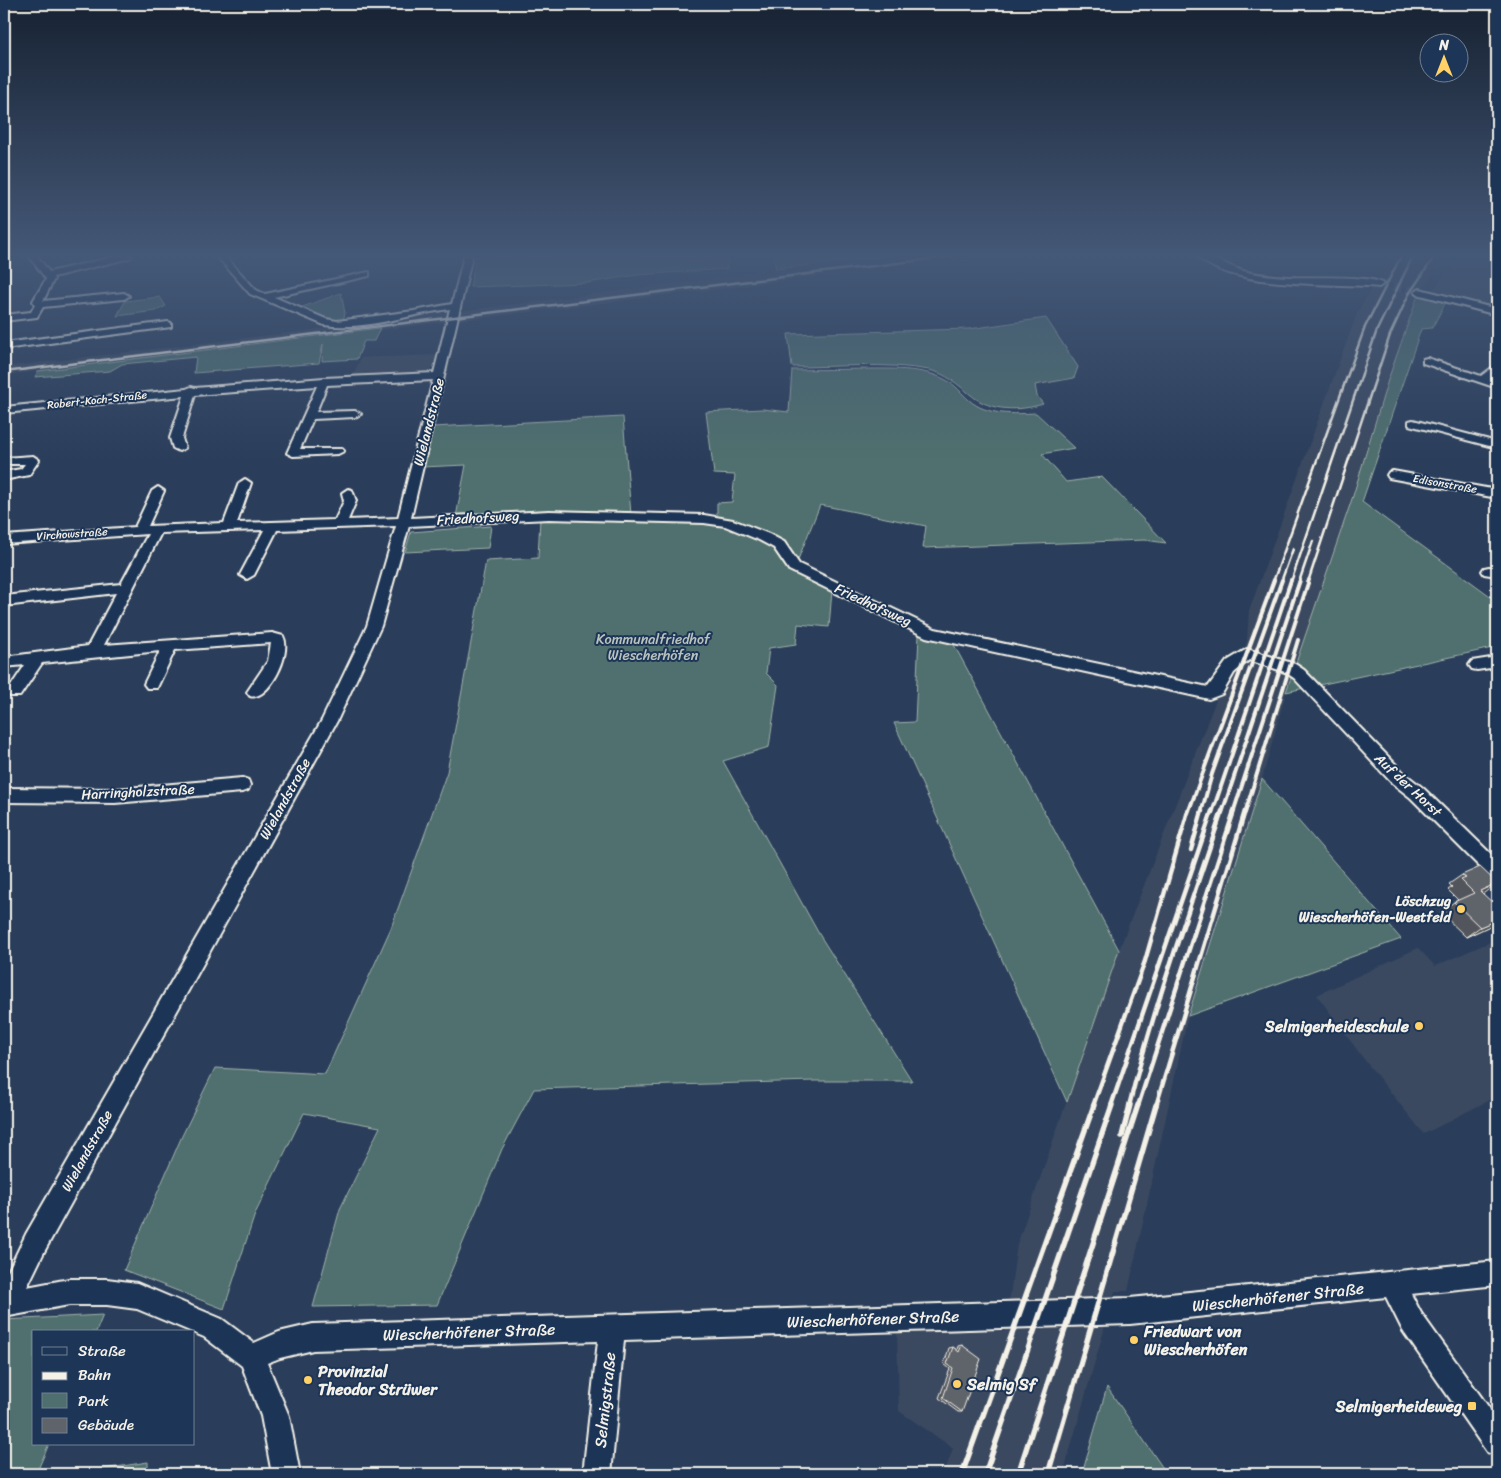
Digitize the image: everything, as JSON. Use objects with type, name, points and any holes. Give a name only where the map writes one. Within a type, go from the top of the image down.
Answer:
[{"type":"street","points":[[4,346],[161,325]]},
{"type":"street","name":"Wielandstraße","points":[[5,1303],[39,1236],[329,721],[374,626],[404,522],[451,325]]},
{"type":"street","points":[[1427,361],[1497,385]]},
{"type":"street","points":[[1484,380],[1497,367]]},
{"type":"street","name":"Robert-Koch-Straße","points":[[4,410],[191,390],[440,376]]},
{"type":"street","points":[[324,382],[293,453],[338,451]]},
{"type":"street","points":[[179,448],[176,438],[191,390]]},
{"type":"street","points":[[310,416],[356,414]]},
{"type":"street","points":[[1413,423],[1497,445]]},
{"type":"street","points":[[4,461],[34,460],[25,472],[4,476]]},
{"type":"street","name":"Edisonstraße","points":[[1393,475],[1497,494]]},
{"type":"street","points":[[229,526],[246,483]]},
{"type":"street","points":[[140,529],[158,491]]},
{"type":"street","points":[[340,523],[350,501],[348,493]]},
{"type":"street","name":"Friedhofsweg","points":[[404,522],[549,515],[704,519],[728,523],[779,545],[794,567],[932,633],[1209,693],[1217,690],[1223,674],[1237,659],[1247,654],[1290,668],[1299,674],[1321,696]]},
{"type":"street","name":"Virchowstraße","points":[[4,540],[157,528],[404,522]]},
{"type":"street","points":[[247,574],[273,525]]},
{"type":"street","points":[[93,652],[124,588],[157,528]]},
{"type":"street","points":[[4,601],[124,588]]},
{"type":"street","points":[[4,662],[170,644],[265,638],[278,640],[279,650],[267,678],[255,692]]},
{"type":"street","points":[[152,684],[170,644]]},
{"type":"street","points":[[15,692],[37,658]]},
{"type":"street","points":[[1477,666],[1497,662]]},
{"type":"street","name":"Auf der Horst","points":[[1321,696],[1398,778],[1466,840],[1497,872]]},
{"type":"street","name":"Harringholzstraße","points":[[4,795],[115,796],[242,785]]},
{"type":"street","name":"Wiescherhöfener Straße","points":[[251,1357],[279,1345],[312,1337],[1130,1311],[1497,1273]]},
{"type":"street","points":[[1392,1285],[1412,1322],[1497,1442]]},
{"type":"street","points":[[5,1303],[69,1292],[107,1292],[137,1296],[213,1328],[251,1357],[275,1416],[286,1474]]},
{"type":"street","name":"Selmigstraße","points":[[597,1474],[613,1326]]},
{"type":"shaded area","points":[[354,325],[421,325],[4,375],[4,367]]},
{"type":"shaded area","points":[[1353,325],[1407,325],[1388,380],[1353,496],[1286,692],[1262,779],[1188,1016],[1128,1291],[1115,1291],[1063,1474],[944,1474],[953,1448],[899,1411],[897,1328],[1005,1331],[1017,1245],[1119,950],[1216,700],[1240,662],[1247,641],[1249,611]]},
{"type":"shaded area","points":[[438,355],[435,367],[427,372],[353,376],[361,358]]},
{"type":"shaded area","name":"Selmigerheideschule","points":[[1497,939],[1497,1096],[1424,1134],[1363,1058],[1317,995],[1418,948],[1435,966]]},
{"type":"green space","points":[[997,325],[1051,325],[1078,367],[1074,378],[1035,385],[1037,396],[1043,404],[1015,409],[997,407],[979,401],[947,377],[929,370],[895,366],[792,367],[788,334],[969,329]]},
{"type":"green space","points":[[1407,325],[1434,325],[1432,328],[1421,329],[1362,502],[1497,601],[1497,647],[1286,692],[1353,496],[1388,380]]},
{"type":"green space","points":[[380,328],[374,341],[364,341],[357,359],[322,361],[323,344],[319,363],[194,373],[196,357],[122,364],[110,371],[35,377],[38,371]]},
{"type":"green space","points":[[890,369],[919,371],[937,376],[950,382],[969,400],[984,409],[1001,413],[1036,413],[1074,448],[1042,454],[1066,482],[1102,477],[1166,543],[1145,540],[923,548],[926,526],[820,505],[797,562],[788,548],[717,518],[717,503],[732,502],[735,475],[714,474],[706,412],[762,409],[789,412],[792,370]]},
{"type":"green space","points":[[623,417],[631,515],[456,517],[466,465],[422,467],[433,427]]},
{"type":"green space","name":"Kommunalfriedhof Wiescherhöfen","points":[[540,518],[719,523],[779,550],[832,590],[829,627],[798,624],[796,644],[769,648],[766,673],[778,685],[769,747],[723,761],[819,934],[912,1081],[814,1081],[534,1089],[502,1149],[437,1305],[313,1307],[340,1209],[380,1127],[304,1113],[255,1214],[224,1309],[124,1270],[182,1136],[215,1068],[325,1074],[391,928],[447,772],[486,561],[538,558]]},
{"type":"green space","points":[[491,526],[488,548],[405,552],[411,532]]},
{"type":"green space","points":[[919,635],[953,643],[1119,950],[1067,1102],[894,723],[915,722]]},
{"type":"green space","points":[[1262,779],[1401,939],[1188,1016]]},
{"type":"green space","points":[[103,1315],[97,1330],[32,1330],[32,1446],[48,1446],[36,1474],[4,1474],[4,1320]]},
{"type":"green space","points":[[1107,1387],[1167,1474],[1082,1474]]},
{"type":"green space","points":[[148,1462],[148,1474],[72,1474]]},
{"type":"building","points":[[1480,867],[1497,883],[1480,891],[1497,907],[1497,920],[1480,927],[1454,902],[1474,893],[1461,880],[1466,878],[1462,875]]},
{"type":"building","name":"Selmig Sf","points":[[962,1345],[981,1359],[962,1412],[943,1398],[953,1368],[947,1364],[953,1347],[959,1352]]},
{"type":"railway","points":[[4,372],[390,325]]},
{"type":"railway","points":[[1273,582],[1366,325]]},
{"type":"railway","points":[[1291,582],[1379,325]]},
{"type":"railway","points":[[1308,582],[1395,325]]},
{"type":"railway","points":[[1299,582],[1313,541]]},
{"type":"railway","points":[[1281,582],[1293,549]]},
{"type":"railway","points":[[1188,813],[1274,580]]},
{"type":"railway","points":[[1201,813],[1212,774],[1282,580]]},
{"type":"railway","points":[[1212,813],[1291,580]]},
{"type":"railway","points":[[1222,813],[1300,580]]},
{"type":"railway","points":[[1233,813],[1309,580]]},
{"type":"railway","points":[[1245,813],[1298,640]]},
{"type":"railway","points":[[1093,1106],[1145,961],[1188,811]]},
{"type":"railway","points":[[1191,850],[1202,811]]},
{"type":"railway","points":[[1111,1106],[1212,811]]},
{"type":"railway","points":[[1129,1106],[1161,995],[1222,811]]},
{"type":"railway","points":[[1138,1106],[1234,811]]},
{"type":"railway","points":[[1156,1106],[1245,811]]},
{"type":"railway","points":[[962,1474],[1094,1105]]},
{"type":"railway","points":[[985,1474],[1112,1105]]},
{"type":"railway","points":[[1122,1136],[1130,1105]]},
{"type":"railway","points":[[1018,1474],[1138,1105]]},
{"type":"railway","points":[[1048,1474],[1156,1105]]},
{"type":"place","name":"Löschzug Wiescherhöfen-Weetfeld","points":[[1461,909]]},
{"type":"place","name":"Selmigerheideschule","points":[[1419,1026]]},
{"type":"place","name":"Friedwart von Wiescherhöfen","points":[[1134,1340]]},
{"type":"place","name":"Provinzial Theodor Strüwer","points":[[308,1380]]},
{"type":"place","name":"Selmig Sf","points":[[957,1384]]},
{"type":"place","name":"Selmigerheideweg","points":[[1472,1406]]}]
